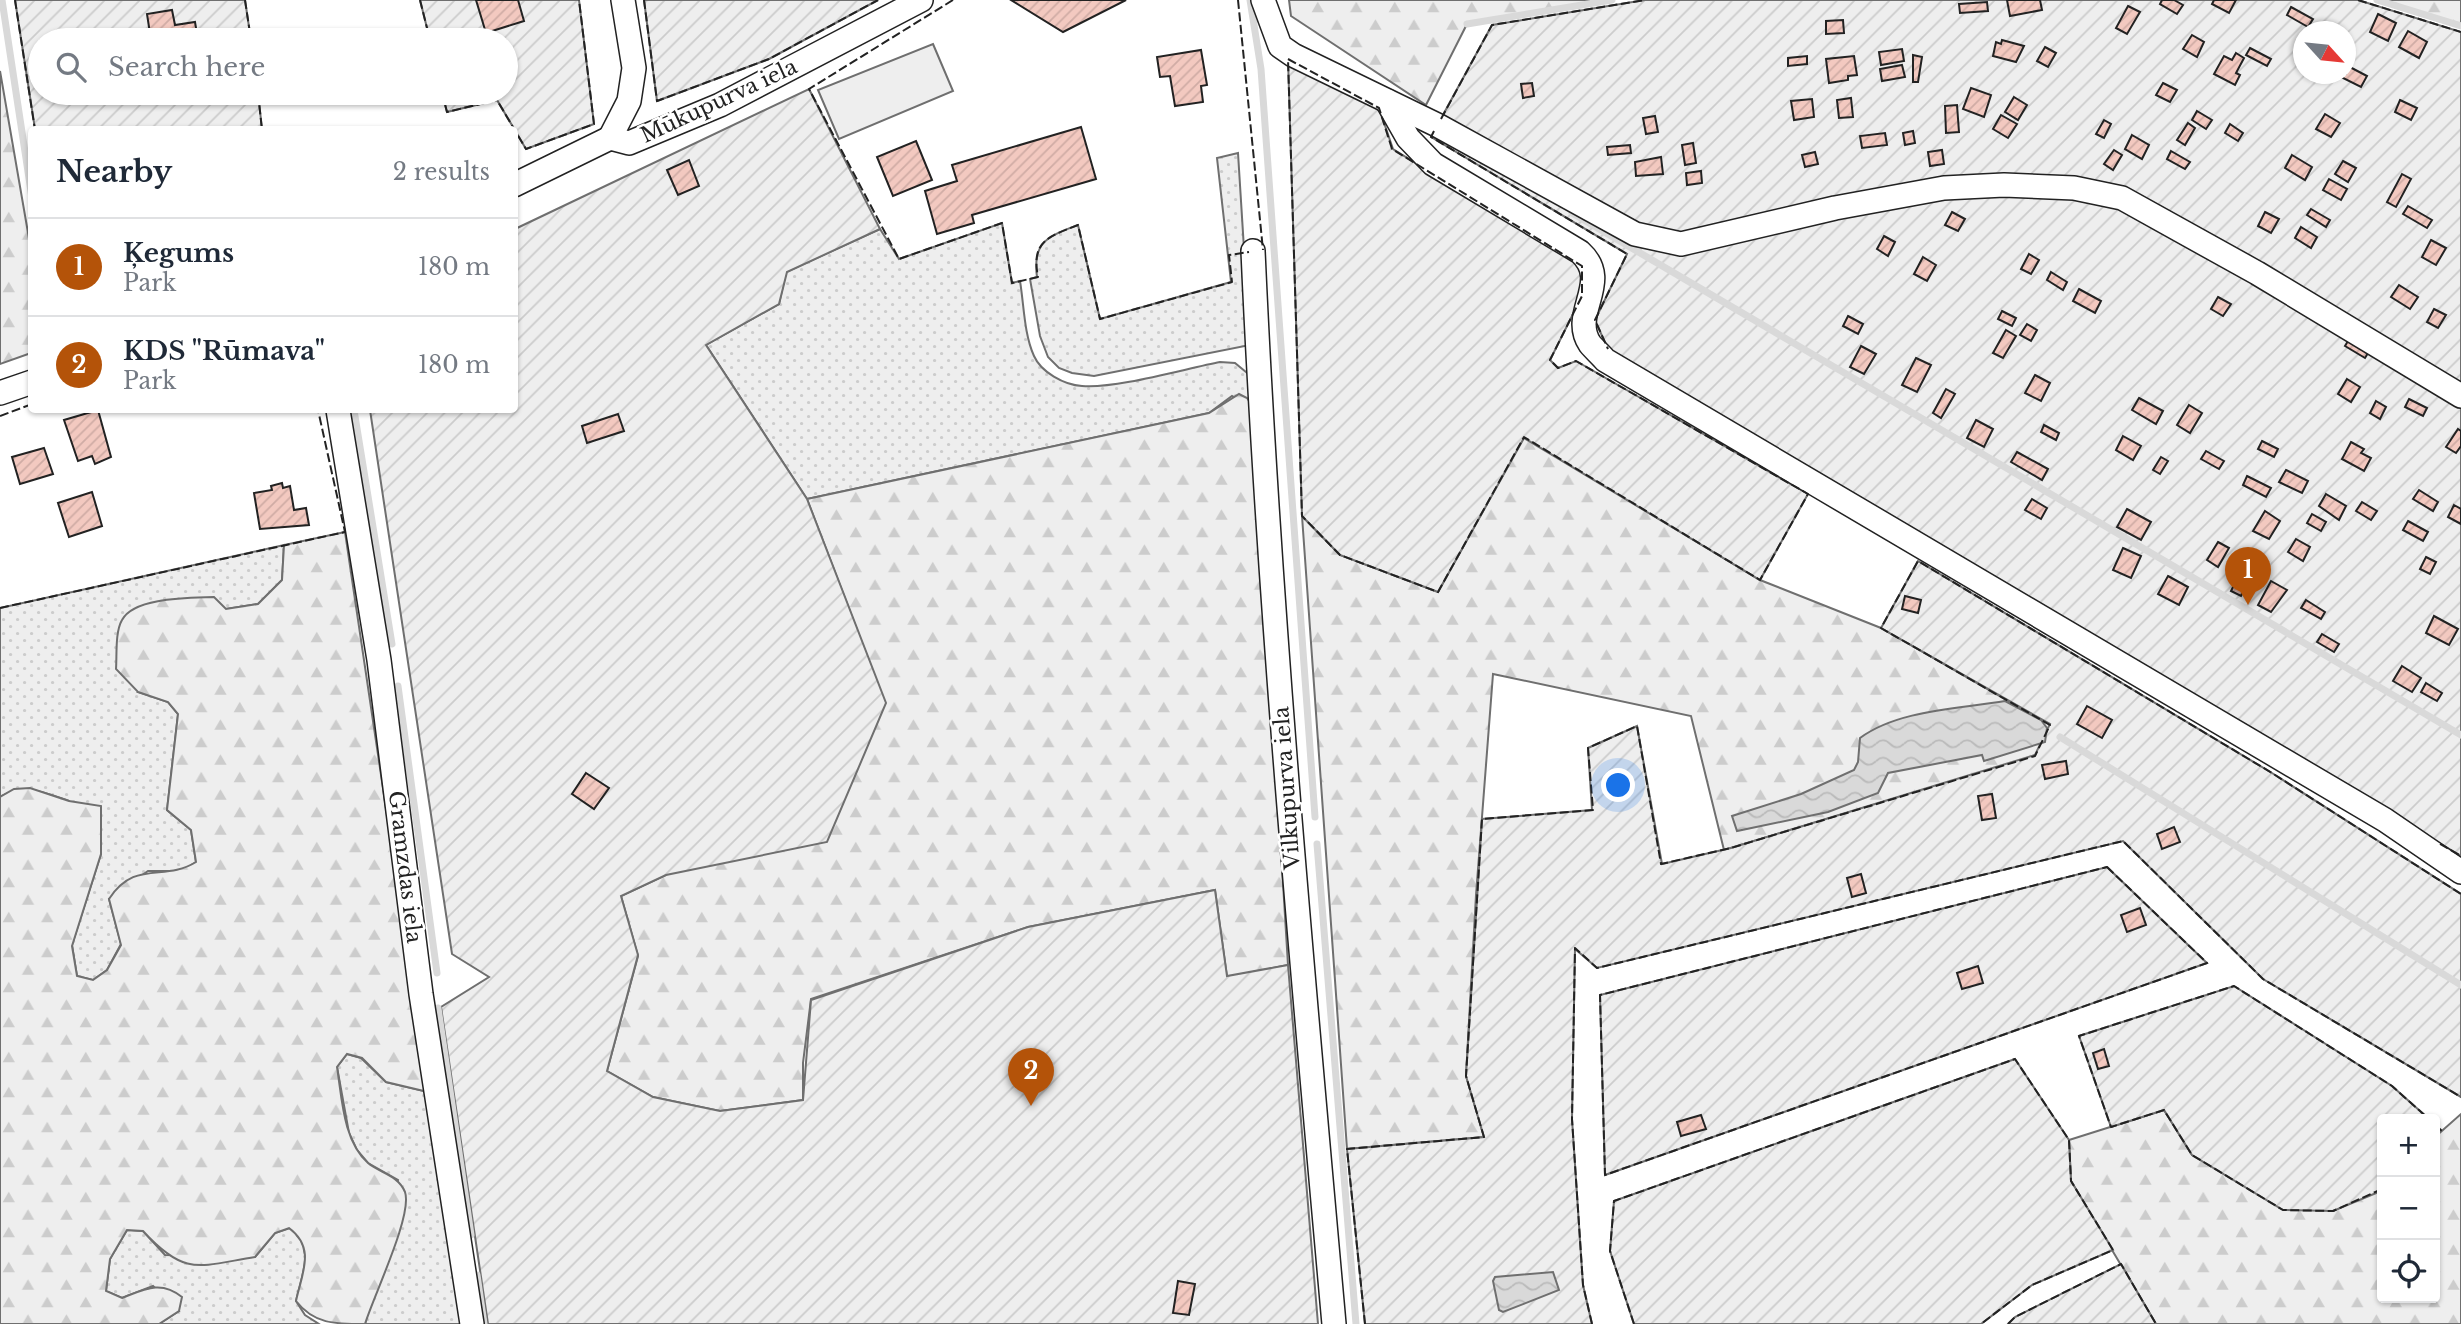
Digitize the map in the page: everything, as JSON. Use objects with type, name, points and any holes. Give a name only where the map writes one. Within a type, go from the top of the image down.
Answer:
[{"type":"street","points":[[610,138],[629,101],[634,68],[623,0]]},
{"type":"street","name":"Mūkupurva iela","points":[[518,183],[610,138],[629,143],[720,105],[921,0]]},
{"type":"street","points":[[1263,0],[1280,46],[1293,55],[1511,164],[1635,234],[1681,244],[1835,208],[1944,188],[2004,184],[2074,188],[2122,198],[2258,273],[2461,396]]},
{"type":"street","points":[[1387,101],[1408,138],[1433,164],[1580,252],[1589,261],[1594,275],[1584,324],[1589,342],[1605,360],[2385,820],[2461,872]]},
{"type":"street","name":"Vilkupurva iela","points":[[1254,251],[1265,498],[1287,798],[1334,1324]]},
{"type":"street","points":[[0,393],[28,383]]},
{"type":"street","name":"Gramzdas iela","points":[[339,413],[380,660],[421,994],[472,1324]]},
{"type":"green space","points":[[15,0],[245,0],[249,28],[28,28],[28,84]]},
{"type":"green space","points":[[420,0],[579,0],[594,124],[526,149],[518,135],[518,126],[512,126],[500,105],[518,105],[518,28],[427,28]]},
{"type":"green space","points":[[644,0],[878,0],[769,59],[657,101]]},
{"type":"green space","points":[[1289,0],[1612,0],[1467,24],[1426,105],[1291,16]]},
{"type":"green space","points":[[1645,0],[2358,0],[2461,32],[2461,856],[1610,354],[1595,320],[1627,254],[1431,137],[1492,25]]},
{"type":"green space","points":[[2377,0],[2461,0],[2461,26]]},
{"type":"green space","points":[[933,44],[953,91],[839,139],[818,90]]},
{"type":"green space","points":[[1288,59],[1379,108],[1393,149],[1582,266],[1582,296],[1550,360],[1558,368],[1576,361],[1808,494],[1760,580],[1524,438],[1438,592],[1340,555],[1302,516]]},
{"type":"green space","points":[[0,71],[28,233],[28,354],[0,364]]},
{"type":"green space","points":[[809,89],[880,229],[787,272],[779,304],[706,345],[807,499],[886,703],[827,842],[666,875],[621,896],[638,955],[607,1071],[653,1097],[720,1111],[803,1100],[811,1000],[1028,927],[1215,890],[1227,976],[1288,965],[1318,1324],[488,1324],[441,1007],[489,977],[452,954],[370,413],[518,413],[518,228]]},
{"type":"green space","points":[[31,105],[259,105],[262,126],[35,126]]},
{"type":"green space","points":[[445,105],[476,105],[447,112]]},
{"type":"green space","points":[[1238,153],[1250,345],[1094,376],[1059,368],[1048,357],[1040,336],[1030,279],[1037,277],[1037,255],[1040,248],[1051,237],[1078,225],[1100,319],[1231,282],[1217,158]]},
{"type":"green space","points":[[1002,223],[1012,283],[1020,281],[1026,329],[1034,356],[1054,377],[1082,386],[1096,386],[1131,382],[1220,362],[1235,363],[1252,377],[1254,408],[1232,396],[1209,413],[807,499],[706,345],[779,304],[786,272],[880,229],[899,259]]},
{"type":"green space","points":[[1239,394],[1247,398],[1254,408],[1288,965],[1227,977],[1215,890],[1028,927],[811,999],[803,1063],[803,1100],[720,1111],[653,1097],[607,1071],[638,956],[621,896],[666,875],[885,703],[807,499],[1209,413]]},
{"type":"green space","points":[[1524,437],[1760,580],[1881,628],[2050,725],[2035,756],[1724,850],[1691,716],[1493,674],[1476,895],[1466,1076],[1484,1137],[1347,1149],[1302,516],[1340,555],[1438,592]]},
{"type":"green space","points":[[345,532],[428,1092],[386,1082],[362,1058],[347,1054],[337,1067],[342,1105],[353,1143],[368,1163],[393,1178],[405,1192],[406,1203],[398,1237],[365,1324],[326,1321],[310,1314],[296,1301],[304,1271],[305,1253],[297,1236],[289,1228],[275,1233],[255,1257],[206,1265],[182,1262],[170,1256],[143,1231],[127,1230],[110,1259],[106,1291],[122,1298],[160,1287],[182,1297],[179,1311],[159,1324],[0,1324],[0,797],[14,789],[30,788],[69,801],[101,806],[101,854],[72,946],[77,976],[93,980],[107,970],[121,945],[109,899],[119,887],[140,875],[173,871],[196,862],[191,830],[167,810],[178,714],[168,702],[138,692],[116,669],[117,637],[122,620],[128,612],[138,607],[164,600],[214,597],[226,609],[258,604],[282,580],[284,545]]},
{"type":"green space","points":[[284,545],[282,580],[258,604],[226,609],[138,692],[168,702],[178,714],[167,810],[191,830],[196,862],[182,871],[148,871],[109,899],[121,944],[107,970],[93,980],[77,976],[72,945],[101,854],[69,801],[34,790],[18,790],[0,797],[0,608]]},
{"type":"green space","points":[[1918,561],[2272,773],[2461,894],[2461,1097],[2263,979],[2123,841],[1597,968],[1575,949],[1572,1119],[1583,1285],[1592,1324],[1365,1324],[1347,1149],[1484,1137],[1466,1076],[1482,819],[1592,810],[1588,748],[1637,726],[1662,864],[1731,848],[2035,755],[2050,724],[1881,628]]},
{"type":"green space","points":[[2107,867],[2207,963],[1605,1175],[1600,995]]},
{"type":"green space","points":[[2234,986],[2392,1086],[2423,1114],[2377,1114],[2377,1193],[2333,1211],[2283,1210],[2192,1155],[2164,1110],[2111,1127],[2079,1036]]},
{"type":"green space","points":[[347,1054],[361,1058],[386,1082],[428,1092],[461,1324],[365,1324],[398,1180],[368,1163],[357,1150],[349,1133],[337,1067]]},
{"type":"green space","points":[[2015,1059],[2069,1140],[2071,1181],[2113,1250],[2032,1285],[1981,1324],[1634,1324],[1610,1251],[1614,1201]]},
{"type":"green space","points":[[2164,1110],[2192,1155],[2333,1211],[2377,1191],[2377,1303],[2440,1303],[2440,1133],[2461,1114],[2461,1324],[2156,1324],[2071,1181],[2069,1140]]},
{"type":"green space","points":[[290,1228],[303,1244],[305,1253],[304,1271],[296,1301],[305,1315],[319,1324],[159,1324],[179,1311],[153,1286],[122,1298],[106,1291],[110,1259],[127,1230],[143,1231],[165,1255],[255,1257],[275,1233]]},
{"type":"green space","points":[[2121,1264],[2156,1324],[2008,1324],[2015,1317]]},
{"type":"water","points":[[2005,701],[2041,720],[2047,728],[2045,742],[1984,761],[1982,755],[1888,773],[1878,793],[1828,812],[1737,831],[1732,816],[1801,794],[1854,770],[1858,762],[1860,738],[1875,729],[1910,716]]},
{"type":"water","points":[[1553,1272],[1559,1290],[1503,1312],[1499,1310],[1493,1281],[1495,1277]]},
{"type":"building","points":[[476,0],[518,0],[524,21],[502,28],[484,28]]},
{"type":"building","points":[[1011,0],[1126,0],[1063,32]]},
{"type":"building","points":[[2007,0],[2040,0],[2042,10],[2010,16]]},
{"type":"building","points":[[2162,0],[2174,0],[2183,5],[2177,14],[2160,4]]},
{"type":"building","points":[[2214,0],[2236,0],[2229,13],[2212,4]]},
{"type":"building","points":[[1987,2],[1988,11],[1960,13],[1959,4]]},
{"type":"building","points":[[2128,6],[2140,12],[2127,34],[2116,28]]},
{"type":"building","points":[[2291,7],[2313,19],[2298,21],[2287,15]]},
{"type":"building","points":[[172,10],[175,25],[195,22],[196,28],[149,28],[147,14]]},
{"type":"building","points":[[2378,14],[2396,23],[2388,41],[2370,32]]},
{"type":"building","points":[[1843,20],[1844,33],[1826,34],[1826,21]]},
{"type":"building","points":[[2408,31],[2427,42],[2419,58],[2399,47]]},
{"type":"building","points":[[2192,35],[2204,42],[2197,57],[2183,49]]},
{"type":"building","points":[[2002,40],[2024,46],[2016,62],[1993,56],[1996,42],[2001,44]]},
{"type":"building","points":[[2045,47],[2056,53],[2048,67],[2037,61]]},
{"type":"building","points":[[2250,48],[2271,59],[2267,66],[2246,55]]},
{"type":"building","points":[[1902,49],[1904,61],[1881,65],[1879,52]]},
{"type":"building","points":[[1201,50],[1207,85],[1201,86],[1203,102],[1175,106],[1170,76],[1160,77],[1157,57]]},
{"type":"building","points":[[2236,53],[2244,58],[2236,73],[2240,75],[2235,85],[2214,74],[2224,56],[2232,60]]},
{"type":"building","points":[[1913,55],[1922,57],[1918,82],[1913,82]]},
{"type":"building","points":[[1807,56],[1807,64],[1788,66],[1788,58]]},
{"type":"building","points":[[1854,56],[1857,75],[1848,76],[1848,80],[1829,83],[1826,59]]},
{"type":"building","points":[[1902,65],[1905,77],[1882,81],[1880,69]]},
{"type":"building","points":[[2356,70],[2367,76],[2361,87],[2355,84]]},
{"type":"building","points":[[1532,83],[1534,96],[1523,98],[1521,84]]},
{"type":"building","points":[[2163,83],[2177,90],[2170,102],[2156,95]]},
{"type":"building","points":[[1971,88],[1991,95],[1984,117],[1963,109]]},
{"type":"building","points":[[2014,97],[2027,105],[2018,120],[2005,112]]},
{"type":"building","points":[[1851,98],[1853,117],[1839,118],[1837,100]]},
{"type":"building","points":[[1812,99],[1814,117],[1794,120],[1791,101]]},
{"type":"building","points":[[2400,100],[2417,108],[2411,120],[2395,112]]},
{"type":"building","points":[[1957,105],[1959,132],[1946,133],[1945,106]]},
{"type":"building","points":[[2197,111],[2212,120],[2206,129],[2192,120]]},
{"type":"building","points":[[2325,114],[2340,123],[2331,137],[2316,129]]},
{"type":"building","points":[[2001,115],[2017,124],[2008,138],[1993,129]]},
{"type":"building","points":[[1655,116],[1658,132],[1646,134],[1643,118]]},
{"type":"building","points":[[2104,120],[2111,124],[2104,138],[2096,134]]},
{"type":"building","points":[[2188,123],[2195,128],[2185,145],[2177,140]]},
{"type":"building","points":[[2230,124],[2243,133],[2238,141],[2225,133]]},
{"type":"building","points":[[1081,127],[1096,179],[972,215],[974,223],[937,234],[925,191],[957,181],[952,165]]},
{"type":"building","points":[[1913,131],[1915,143],[1905,145],[1903,133]]},
{"type":"building","points":[[1885,133],[1887,145],[1862,148],[1860,136]]},
{"type":"building","points":[[2132,135],[2149,145],[2142,159],[2125,149]]},
{"type":"building","points":[[916,141],[932,180],[893,196],[877,157]]},
{"type":"building","points":[[1693,143],[1696,163],[1685,165],[1682,145]]},
{"type":"building","points":[[1630,145],[1631,153],[1608,155],[1607,147]]},
{"type":"building","points":[[1942,150],[1944,164],[1930,166],[1928,152]]},
{"type":"building","points":[[2114,150],[2122,155],[2113,170],[2104,164]]},
{"type":"building","points":[[2171,151],[2190,162],[2185,169],[2167,159]]},
{"type":"building","points":[[1815,152],[1818,164],[1805,167],[1802,155]]},
{"type":"building","points":[[2292,155],[2312,167],[2305,180],[2285,168]]},
{"type":"building","points":[[1661,157],[1663,174],[1636,176],[1635,162]]},
{"type":"building","points":[[689,160],[699,186],[678,195],[667,170]]},
{"type":"building","points":[[2343,161],[2356,168],[2348,182],[2335,174]]},
{"type":"building","points":[[1701,171],[1702,183],[1687,185],[1686,173]]},
{"type":"building","points":[[2402,174],[2411,179],[2396,207],[2387,202]]},
{"type":"building","points":[[2329,179],[2347,189],[2341,200],[2323,190]]},
{"type":"building","points":[[2408,206],[2432,220],[2427,228],[2403,214]]},
{"type":"building","points":[[2311,209],[2330,220],[2326,227],[2307,215]]},
{"type":"building","points":[[1952,212],[1965,219],[1958,231],[1945,225]]},
{"type":"building","points":[[2265,212],[2279,219],[2271,233],[2258,226]]},
{"type":"building","points":[[2301,227],[2317,237],[2311,248],[2295,238]]},
{"type":"building","points":[[1884,236],[1895,242],[1888,256],[1877,249]]},
{"type":"building","points":[[2431,240],[2446,248],[2436,265],[2422,257]]},
{"type":"building","points":[[2029,254],[2039,260],[2031,274],[2021,269]]},
{"type":"building","points":[[1923,257],[1936,265],[1927,281],[1914,274]]},
{"type":"building","points":[[2051,272],[2067,282],[2063,290],[2047,280]]},
{"type":"building","points":[[2399,285],[2418,297],[2410,309],[2391,297]]},
{"type":"building","points":[[2079,289],[2101,301],[2095,313],[2073,301]]},
{"type":"building","points":[[2218,297],[2231,304],[2223,316],[2211,309]]},
{"type":"building","points":[[2434,309],[2446,315],[2438,328],[2427,322]]},
{"type":"building","points":[[2002,311],[2016,318],[2012,326],[1998,319]]},
{"type":"building","points":[[1848,316],[1863,324],[1858,334],[1843,326]]},
{"type":"building","points":[[2027,324],[2037,330],[2031,341],[2020,335]]},
{"type":"building","points":[[2006,330],[2016,336],[2003,358],[1993,353]]},
{"type":"building","points":[[2348,341],[2368,353],[2365,358],[2345,346]]},
{"type":"building","points":[[1861,346],[1876,354],[1864,374],[1850,367]]},
{"type":"building","points":[[1916,358],[1931,365],[1917,392],[1902,385]]},
{"type":"building","points":[[2035,375],[2050,383],[2041,401],[2025,393]]},
{"type":"building","points":[[2347,379],[2360,387],[2351,402],[2338,394]]},
{"type":"building","points":[[1946,389],[1955,394],[1941,418],[1933,413]]},
{"type":"building","points":[[2139,398],[2163,411],[2156,424],[2132,410]]},
{"type":"building","points":[[2409,399],[2427,408],[2423,416],[2405,407]]},
{"type":"building","points":[[2376,401],[2386,407],[2380,419],[2370,413]]},
{"type":"building","points":[[2189,405],[2202,413],[2190,433],[2177,425]]},
{"type":"building","points":[[88,413],[99,413],[111,457],[95,464],[92,456],[78,461],[64,420]]},
{"type":"building","points":[[618,414],[624,431],[587,443],[582,426]]},
{"type":"building","points":[[1976,420],[1993,429],[1984,447],[1967,438]]},
{"type":"building","points":[[2044,425],[2059,433],[2056,440],[2041,432]]},
{"type":"building","points":[[2458,429],[2461,431],[2461,446],[2456,453],[2446,447]]},
{"type":"building","points":[[2123,436],[2141,446],[2133,460],[2116,450]]},
{"type":"building","points":[[2262,441],[2278,449],[2274,457],[2258,449]]},
{"type":"building","points":[[2351,442],[2364,449],[2361,453],[2371,458],[2364,471],[2342,459]]},
{"type":"building","points":[[44,448],[53,474],[20,484],[12,457]]},
{"type":"building","points":[[2206,451],[2224,461],[2219,469],[2201,459]]},
{"type":"building","points":[[2017,452],[2048,469],[2042,480],[2011,462]]},
{"type":"building","points":[[2161,457],[2168,461],[2160,474],[2153,470]]},
{"type":"building","points":[[2286,470],[2308,481],[2302,493],[2279,482]]},
{"type":"building","points":[[2247,476],[2271,488],[2266,497],[2243,485]]},
{"type":"building","points":[[282,483],[283,488],[290,486],[294,510],[306,508],[309,525],[260,529],[254,493],[272,490],[271,486]]},
{"type":"building","points":[[2419,490],[2438,502],[2433,511],[2413,499]]},
{"type":"building","points":[[92,492],[102,526],[69,537],[58,503]]},
{"type":"building","points":[[2326,494],[2346,506],[2339,520],[2319,506]]},
{"type":"building","points":[[2032,499],[2047,508],[2041,519],[2025,510]]},
{"type":"building","points":[[2362,502],[2377,511],[2371,520],[2356,511]]},
{"type":"building","points":[[2454,505],[2461,509],[2461,524],[2448,517]]},
{"type":"building","points":[[2127,509],[2151,522],[2141,540],[2117,527]]},
{"type":"building","points":[[2265,511],[2280,521],[2269,539],[2253,531]]},
{"type":"building","points":[[2312,514],[2326,522],[2321,531],[2307,523]]},
{"type":"building","points":[[2408,521],[2428,532],[2423,541],[2403,530]]},
{"type":"building","points":[[2296,539],[2310,547],[2303,561],[2288,552]]},
{"type":"building","points":[[2218,542],[2229,548],[2218,567],[2207,560]]},
{"type":"building","points":[[2123,548],[2141,556],[2131,578],[2113,570]]},
{"type":"building","points":[[2426,557],[2436,562],[2430,574],[2420,569]]},
{"type":"building","points":[[2168,576],[2188,587],[2179,605],[2158,594]]},
{"type":"building","points":[[2238,577],[2248,582],[2241,596],[2231,591]]},
{"type":"building","points":[[2271,581],[2287,590],[2271,612],[2258,605]]},
{"type":"building","points":[[1905,596],[1921,600],[1918,613],[1902,609]]},
{"type":"building","points":[[2306,600],[2325,612],[2321,619],[2301,608]]},
{"type":"building","points":[[2434,616],[2458,629],[2449,645],[2426,633]]},
{"type":"building","points":[[2322,634],[2339,644],[2334,652],[2317,642]]},
{"type":"building","points":[[2402,666],[2421,678],[2412,692],[2393,681]]},
{"type":"building","points":[[2426,683],[2442,693],[2437,701],[2421,692]]},
{"type":"building","points":[[2087,706],[2112,720],[2102,738],[2077,724]]},
{"type":"building","points":[[2066,761],[2068,774],[2045,779],[2042,765]]},
{"type":"building","points":[[586,773],[609,788],[594,809],[572,794]]},
{"type":"building","points":[[1992,794],[1996,818],[1982,820],[1978,796]]},
{"type":"building","points":[[2174,827],[2180,842],[2162,849],[2157,834]]},
{"type":"building","points":[[1861,874],[1866,893],[1852,897],[1847,878]]},
{"type":"building","points":[[2140,908],[2146,925],[2127,932],[2121,915]]},
{"type":"building","points":[[1978,966],[1983,983],[1962,989],[1957,973]]},
{"type":"building","points":[[2104,1049],[2109,1066],[2098,1069],[2093,1053]]},
{"type":"building","points":[[1701,1115],[1706,1129],[1681,1136],[1677,1122]]},
{"type":"building","points":[[1178,1281],[1195,1284],[1189,1315],[1173,1313]]},
{"type":"waterway","points":[[2,0],[28,172]]},
{"type":"waterway","points":[[1250,0],[1261,69],[1315,817]]},
{"type":"waterway","points":[[1467,24],[1612,0]]},
{"type":"waterway","points":[[2377,0],[2461,26]]},
{"type":"waterway","points":[[1572,213],[2461,735]]},
{"type":"waterway","points":[[354,413],[392,644]]},
{"type":"waterway","points":[[398,686],[437,973]]},
{"type":"waterway","points":[[2060,737],[2461,985]]},
{"type":"waterway","points":[[1317,844],[1356,1324]]},
{"type":"waterway","points":[[438,1008],[471,1235]]},
{"type":"waterway","points":[[477,1275],[484,1324]]},
{"type":"fence","points":[[15,0],[28,84]]},
{"type":"fence","points":[[245,0],[249,28]]},
{"type":"fence","points":[[420,0],[427,28]]},
{"type":"fence","points":[[518,135],[526,149],[594,124],[579,0]]},
{"type":"fence","points":[[644,0],[657,101],[769,59],[878,0]]},
{"type":"fence","points":[[953,0],[809,89],[899,259],[1002,223],[1012,283],[1038,277],[1037,255],[1044,242],[1078,225],[1100,319],[1232,282],[1229,255],[1249,252]]},
{"type":"fence","points":[[1238,0],[1263,250]]},
{"type":"fence","points":[[1441,119],[1492,25],[1645,0]]},
{"type":"fence","points":[[2358,0],[2461,32]]},
{"type":"fence","points":[[1288,59],[1379,108],[1392,149],[1582,266],[1582,296],[1550,360],[1558,368],[1576,361],[1808,494],[1760,580],[1524,437],[1438,592],[1340,555],[1302,516],[1288,59]]},
{"type":"fence","points":[[31,105],[34,126]]},
{"type":"fence","points":[[259,105],[262,126]]},
{"type":"fence","points":[[445,105],[447,112],[476,105]]},
{"type":"fence","points":[[500,105],[512,126]]},
{"type":"fence","points":[[1434,131],[1431,137],[1627,254],[1595,320],[1608,349]]},
{"type":"fence","points":[[0,416],[28,406]]},
{"type":"fence","points":[[0,608],[345,532],[319,413]]},
{"type":"fence","points":[[1365,1324],[1347,1149],[1484,1137],[1466,1076],[1482,819],[1593,810],[1588,748],[1637,726],[1661,864],[1731,848],[2035,756],[2050,725],[1881,628],[1918,561],[2272,773],[2461,894]]},
{"type":"fence","points":[[1592,1324],[1583,1285],[1572,1119],[1575,948],[1597,968],[2123,841],[2263,979],[2461,1097]]},
{"type":"fence","points":[[2440,844],[2461,856]]},
{"type":"fence","points":[[2107,867],[2207,963],[1605,1175],[1600,995],[2107,867]]},
{"type":"fence","points":[[2377,1191],[2333,1211],[2283,1210],[2192,1155],[2164,1110],[2111,1127],[2079,1036],[2234,986],[2392,1086],[2423,1114]]},
{"type":"fence","points":[[1634,1324],[1610,1251],[1614,1201],[2015,1059],[2069,1140],[2071,1181],[2113,1250],[2032,1285],[1981,1324]]},
{"type":"fence","points":[[2008,1324],[2015,1317],[2121,1264],[2156,1324]]},
{"type":"place","name":"Ķegums","points":[[2248,605]]},
{"type":"place","name":"KDS \"Rūmava\"","points":[[1031,1106]]}]
